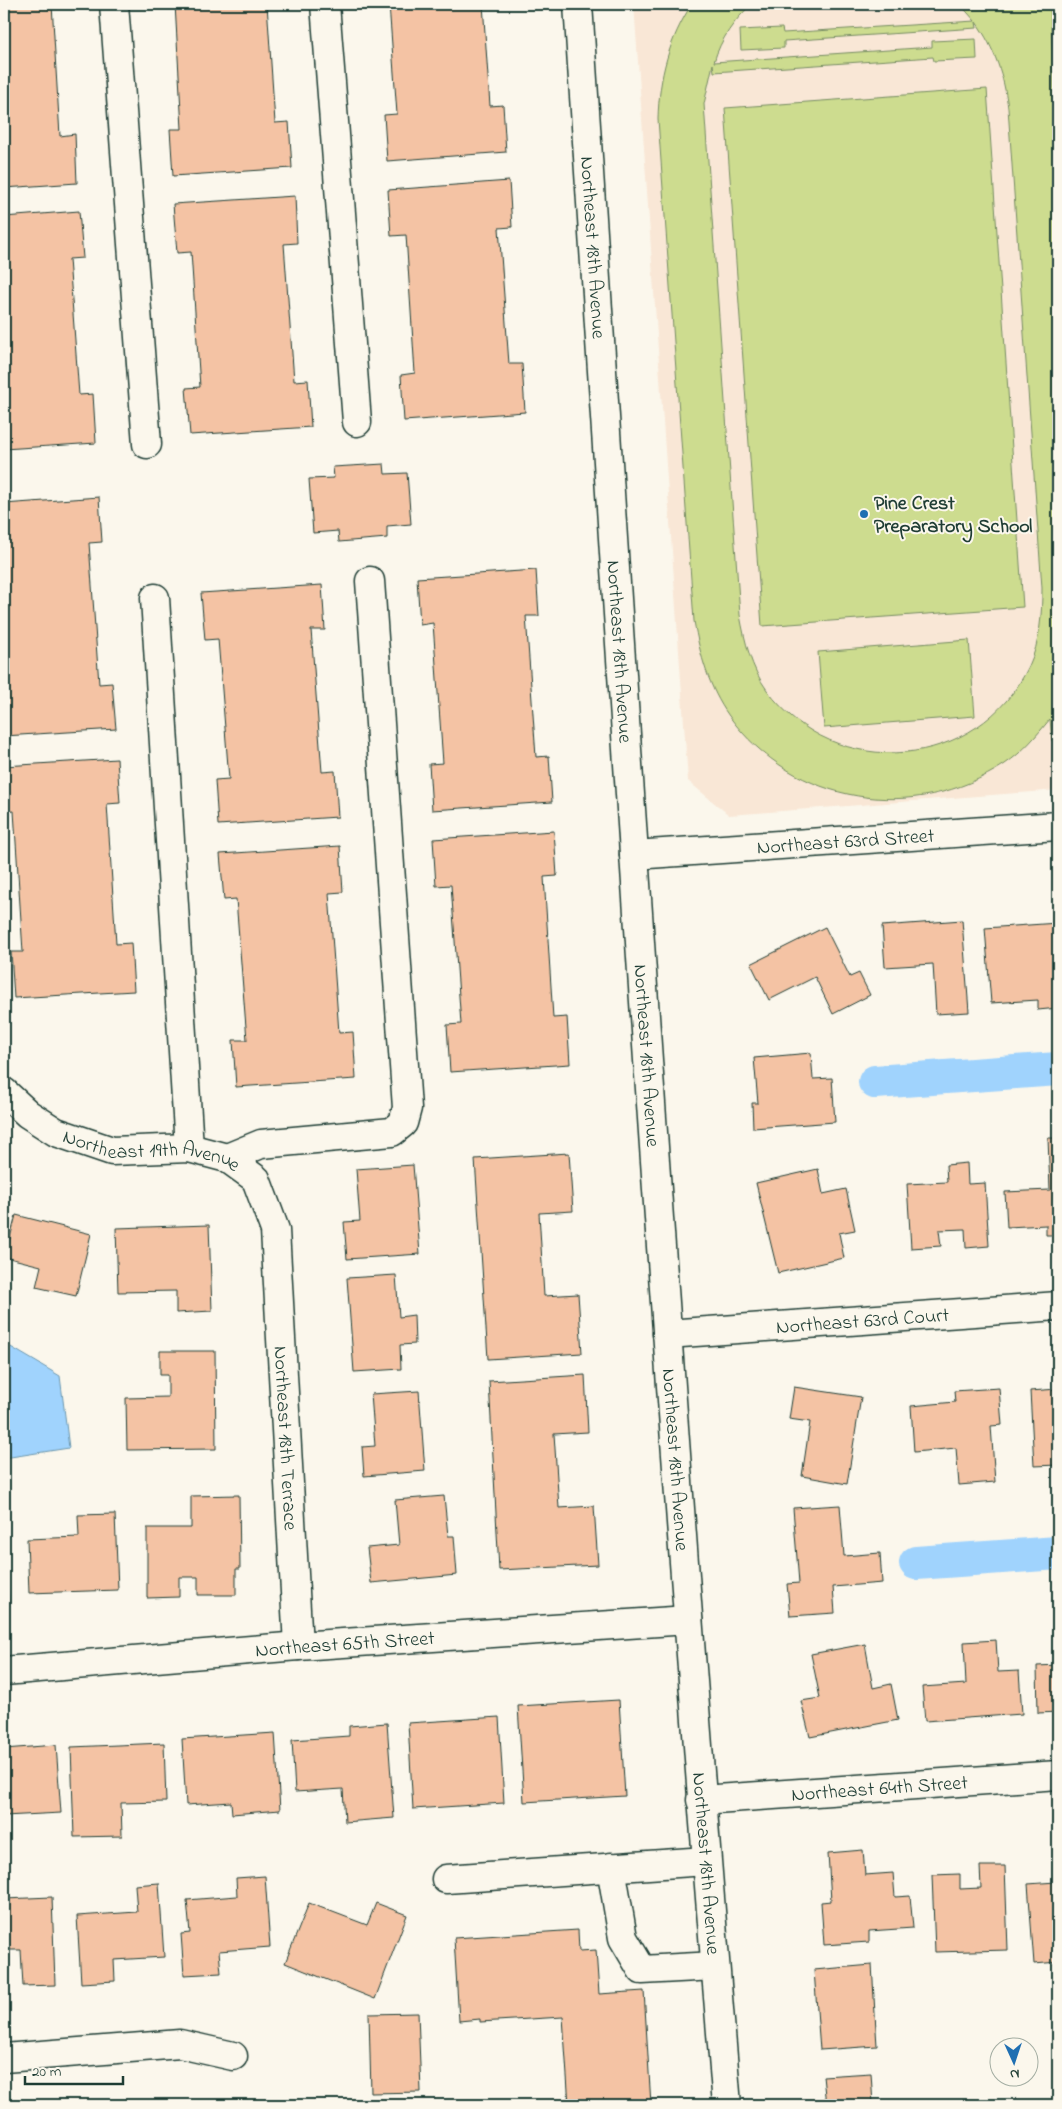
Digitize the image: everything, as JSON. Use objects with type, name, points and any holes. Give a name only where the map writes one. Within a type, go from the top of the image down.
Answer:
[{"type":"street","points":[[114,4],[147,444]]},
{"type":"street","points":[[325,4],[357,422]]},
{"type":"street","name":"Northeast 18th Avenue","points":[[578,4],[667,1334],[701,1800],[727,2105]]},
{"type":"street","points":[[227,1158],[262,1144],[392,1132],[403,1123],[407,1108],[370,582]]},
{"type":"street","points":[[155,598],[189,1148]]},
{"type":"street","name":"Northeast 63rd Street","points":[[634,855],[1058,826]]},
{"type":"street","name":"Northeast 19th Avenue","points":[[4,1092],[28,1114],[56,1132],[112,1151],[189,1148],[227,1158],[256,1180],[275,1230]]},
{"type":"street","name":"Northeast 18th Terrace","points":[[275,1230],[298,1646]]},
{"type":"street","name":"Northeast 63rd Court","points":[[667,1334],[1058,1306]]},
{"type":"street","name":"Northeast 65th Street","points":[[4,1671],[298,1646],[688,1620]]},
{"type":"street","name":"Northeast 64th Street","points":[[701,1800],[1058,1775]]},
{"type":"street","points":[[446,1879],[706,1861]]},
{"type":"street","points":[[611,1867],[623,1938],[642,1970],[715,1966]]},
{"type":"street","points":[[4,2058],[180,2044],[233,2056]]},
{"type":"shaded area","name":"Pine Crest Preparatory School","points":[[634,4],[1058,4],[1058,790],[729,815],[688,781]]},
{"type":"green space","points":[[692,4],[752,4],[729,30],[714,62],[932,47],[932,41],[976,39],[977,59],[934,61],[933,57],[714,72],[713,64],[704,104],[740,615],[749,654],[761,682],[796,720],[830,740],[867,751],[905,752],[942,744],[977,727],[1006,701],[1029,666],[1040,628],[1042,588],[1008,108],[1004,85],[998,63],[976,22],[977,28],[784,41],[784,48],[741,50],[740,30],[782,28],[783,33],[975,21],[960,4],[1050,4],[1058,156],[1058,740],[1052,741],[1050,719],[1012,759],[970,783],[933,794],[895,799],[857,796],[821,786],[787,769],[756,746],[729,716],[716,694],[706,671],[694,621],[658,119],[660,88],[671,45]]},
{"type":"green space","points":[[987,89],[1023,607],[762,626],[725,108]]},
{"type":"green space","points":[[969,640],[975,716],[824,728],[818,652]]},
{"type":"water","points":[[4,1343],[60,1376],[69,1448],[4,1458]]},
{"type":"building","points":[[4,4],[52,4],[60,136],[75,134],[77,183],[4,188]]},
{"type":"building","points":[[175,4],[267,4],[275,123],[289,122],[292,168],[173,176],[170,129],[182,129]]},
{"type":"building","points":[[389,4],[483,4],[490,106],[503,105],[506,152],[387,161],[384,115],[397,114]]},
{"type":"building","points":[[509,181],[512,227],[499,228],[509,364],[522,364],[525,412],[404,421],[401,375],[415,373],[406,235],[391,236],[388,190]]},
{"type":"building","points":[[295,196],[297,243],[284,244],[294,381],[308,380],[311,427],[190,435],[186,388],[200,387],[191,252],[177,253],[173,204]]},
{"type":"building","points":[[79,211],[83,258],[69,259],[79,395],[93,394],[96,443],[4,449],[4,217]]},
{"type":"building","points":[[384,464],[385,474],[407,473],[411,524],[387,526],[387,538],[339,542],[338,531],[313,533],[309,479],[334,478],[333,467]]},
{"type":"building","points":[[99,497],[102,542],[89,543],[99,684],[112,683],[116,729],[4,736],[4,504]]},
{"type":"building","points":[[536,570],[539,616],[526,616],[536,757],[549,756],[552,802],[432,810],[429,764],[443,763],[433,623],[420,625],[417,578]]},
{"type":"building","points":[[322,585],[325,630],[311,630],[322,772],[335,771],[338,817],[218,825],[215,780],[229,779],[218,639],[205,640],[201,593]]},
{"type":"building","points":[[117,759],[120,803],[107,804],[116,944],[131,943],[134,991],[14,998],[11,952],[23,952],[14,811],[4,812],[4,766]]},
{"type":"building","points":[[554,831],[557,876],[544,877],[553,1018],[567,1017],[570,1064],[450,1072],[447,1025],[461,1024],[451,885],[436,886],[433,839]]},
{"type":"building","points":[[340,846],[343,892],[329,893],[339,1033],[353,1032],[356,1079],[236,1087],[233,1040],[247,1040],[236,899],[224,900],[220,854]]},
{"type":"building","points":[[962,920],[969,1012],[936,1014],[933,964],[885,967],[882,926]]},
{"type":"building","points":[[1058,923],[1058,1008],[1038,1010],[1038,1000],[991,1003],[985,928]]},
{"type":"building","points":[[825,927],[850,977],[859,973],[870,995],[833,1014],[815,977],[769,1000],[751,964]]},
{"type":"building","points":[[811,1053],[813,1079],[832,1078],[835,1122],[753,1128],[752,1103],[758,1103],[754,1058]]},
{"type":"building","points":[[1048,1138],[1058,1138],[1058,1235],[1046,1235],[1046,1225],[1007,1227],[1005,1192],[1050,1190]]},
{"type":"building","points":[[569,1153],[573,1211],[539,1213],[544,1296],[578,1294],[582,1353],[488,1359],[475,1159]]},
{"type":"building","points":[[967,1163],[968,1184],[985,1183],[989,1246],[966,1248],[965,1229],[939,1230],[941,1246],[911,1248],[907,1184],[947,1182],[946,1165]]},
{"type":"building","points":[[413,1165],[420,1254],[347,1259],[344,1222],[360,1221],[356,1169]]},
{"type":"building","points":[[818,1169],[823,1194],[846,1189],[855,1230],[839,1233],[844,1258],[778,1273],[756,1183]]},
{"type":"building","points":[[16,1215],[91,1234],[76,1296],[36,1287],[41,1266],[5,1257]]},
{"type":"building","points":[[209,1225],[212,1311],[176,1313],[176,1291],[118,1292],[116,1228]]},
{"type":"building","points":[[396,1275],[399,1317],[414,1315],[415,1344],[400,1345],[401,1369],[354,1372],[347,1278]]},
{"type":"building","points":[[160,1351],[215,1351],[216,1449],[127,1450],[126,1398],[168,1397],[168,1375],[160,1375]]},
{"type":"building","points":[[585,1375],[588,1432],[554,1434],[559,1508],[594,1506],[598,1565],[499,1570],[489,1381]]},
{"type":"building","points":[[794,1387],[861,1397],[847,1484],[802,1476],[810,1422],[789,1419]]},
{"type":"building","points":[[999,1388],[1002,1425],[991,1426],[995,1482],[959,1485],[956,1448],[914,1452],[911,1406],[955,1402],[954,1391]]},
{"type":"building","points":[[1058,1389],[1058,1465],[1034,1466],[1030,1391]]},
{"type":"building","points":[[419,1391],[425,1471],[364,1476],[362,1447],[375,1446],[371,1394]]},
{"type":"building","points":[[239,1495],[240,1569],[236,1569],[236,1595],[198,1595],[198,1577],[179,1577],[179,1597],[147,1598],[147,1528],[191,1528],[191,1496]]},
{"type":"building","points":[[444,1496],[448,1536],[454,1536],[457,1575],[371,1583],[367,1548],[399,1545],[395,1500]]},
{"type":"building","points":[[840,1505],[844,1556],[880,1553],[882,1583],[833,1587],[835,1613],[790,1616],[787,1584],[799,1583],[793,1508]]},
{"type":"building","points":[[115,1514],[118,1590],[29,1593],[27,1539],[79,1537],[78,1515]]},
{"type":"building","points":[[4,1549],[9,1606],[4,1607]]},
{"type":"building","points":[[996,1640],[998,1672],[1019,1671],[1022,1714],[925,1721],[922,1687],[966,1684],[964,1642]]},
{"type":"building","points":[[865,1644],[873,1688],[891,1684],[898,1720],[810,1737],[801,1701],[820,1698],[811,1654]]},
{"type":"building","points":[[1058,1665],[1058,1712],[1038,1713],[1037,1666]]},
{"type":"building","points":[[619,1700],[625,1796],[524,1802],[518,1706]]},
{"type":"building","points":[[499,1717],[504,1803],[413,1809],[408,1723]]},
{"type":"building","points":[[387,1723],[394,1818],[345,1822],[343,1789],[295,1792],[292,1740],[349,1736],[349,1726]]},
{"type":"building","points":[[275,1733],[280,1810],[232,1814],[231,1802],[186,1805],[182,1739]]},
{"type":"building","points":[[164,1743],[166,1802],[121,1803],[122,1836],[74,1837],[71,1747]]},
{"type":"building","points":[[56,1745],[61,1813],[4,1816],[4,1749]]},
{"type":"building","points":[[863,1850],[865,1875],[893,1873],[895,1897],[910,1896],[913,1928],[869,1931],[869,1942],[824,1945],[821,1902],[831,1901],[828,1853]]},
{"type":"building","points":[[980,1866],[1005,1866],[1008,1950],[935,1952],[932,1875],[960,1874],[960,1889],[981,1888]]},
{"type":"building","points":[[265,1876],[270,1947],[219,1951],[221,1973],[184,1975],[181,1934],[190,1933],[187,1900],[237,1896],[236,1878]]},
{"type":"building","points":[[1056,1882],[1058,1897],[1058,1962],[1034,1964],[1028,1884]]},
{"type":"building","points":[[159,1883],[164,1957],[114,1960],[115,1981],[81,1983],[77,1916],[137,1912],[135,1885]]},
{"type":"building","points":[[52,1897],[55,1985],[23,1986],[21,1950],[4,1950],[4,1899]]},
{"type":"building","points":[[309,1903],[367,1925],[376,1903],[407,1915],[375,1999],[285,1963]]},
{"type":"building","points":[[578,1930],[579,1951],[596,1950],[599,1994],[644,1991],[651,2105],[569,2105],[563,2017],[480,2022],[480,2019],[459,2021],[454,1938]]},
{"type":"building","points":[[872,1965],[877,2046],[820,2050],[814,1970]]},
{"type":"building","points":[[418,2013],[421,2092],[371,2093],[369,2014]]},
{"type":"building","points":[[871,2073],[873,2105],[826,2105],[823,2076]]},
{"type":"waterway","points":[[875,1082],[1058,1069]]},
{"type":"waterway","points":[[916,1563],[1058,1553]]},
{"type":"place","name":"Pine Crest Preparatory School","points":[[864,514]]}]
